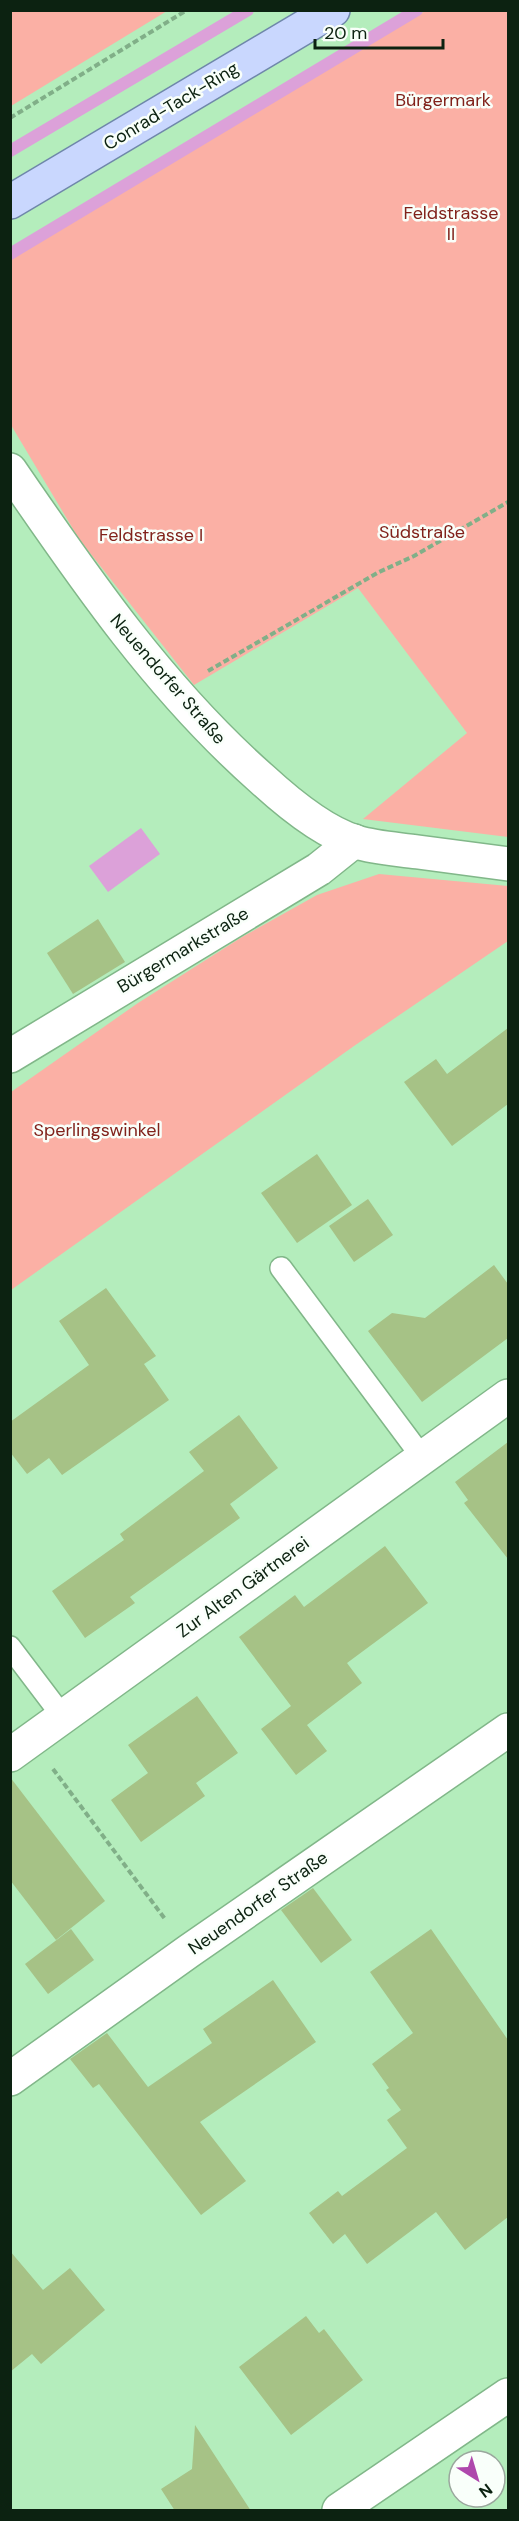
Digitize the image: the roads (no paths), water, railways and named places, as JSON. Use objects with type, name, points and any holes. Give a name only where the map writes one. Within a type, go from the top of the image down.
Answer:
[{"type":"main road","name":"Conrad-Tack-Ring","points":[[10,202],[333,10]]},
{"type":"street","name":"Neuendorfer Straße","points":[[10,470],[94,592],[135,646],[174,692],[230,751],[278,794],[316,821],[354,841],[382,848],[508,864]]},
{"type":"street","name":"Bürgermarkstraße","points":[[10,1056],[319,869],[354,841]]},
{"type":"street","name":"Zur Alten Gärtnerei","points":[[21,1747],[508,1396]]},
{"type":"street","name":"Neuendorfer Straße","points":[[10,2079],[189,1950],[508,1730]]},
{"type":"street","points":[[339,2511],[508,2396]]},
{"type":"lane","points":[[281,1268],[422,1457]]},
{"type":"lane","points":[[10,1647],[63,1717]]},
{"type":"waterway","points":[[10,151],[248,10]]},
{"type":"waterway","points":[[10,254],[417,10]]},
{"type":"park label","name":"Bürgermark","points":[[443,100]]},
{"type":"park label","name":"Feldstrasse II","points":[[451,223]]},
{"type":"park label","name":"Südstraße","points":[[422,532]]},
{"type":"park label","name":"Feldstrasse I","points":[[151,535]]},
{"type":"park label","name":"Sperlingswinkel","points":[[97,1130]]}]
